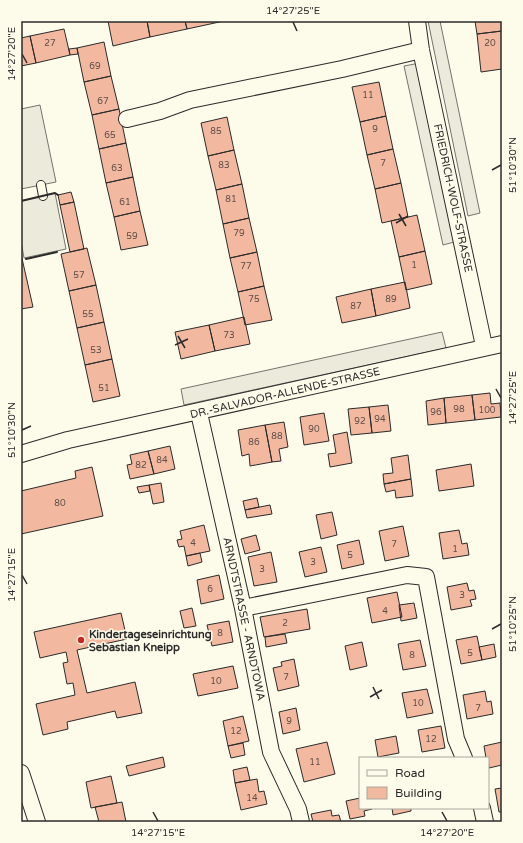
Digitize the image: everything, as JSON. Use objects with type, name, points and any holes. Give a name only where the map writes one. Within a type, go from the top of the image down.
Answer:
[{"type":"street","name":"FRIEDRICH-WOLF-STRASSE","points":[[417,21],[421,50],[484,346]]},
{"type":"street","points":[[127,119],[160,111],[190,100],[342,69],[421,50]]},
{"type":"street","name":"DR.-SALVADOR-ALLENDE-STRASSE","points":[[21,454],[68,440],[402,367],[484,346],[502,344]]},
{"type":"street","name":"ARNDTSTRASSE - ARNDTOWA","points":[[199,412],[243,608],[271,752],[298,809],[301,822]]},
{"type":"street","name":"DR.-SALVADOR-ALLENDE-STRASSE","points":[[21,443],[68,440]]},
{"type":"street","points":[[243,608],[408,575],[426,577],[456,739],[464,757]]},
{"type":"street","points":[[21,773],[36,822]]},
{"type":"street","points":[[482,809],[485,822]]},
{"type":"lane","points":[[40,185],[43,196]]},
{"type":"shaded area","points":[[428,21],[440,21],[480,213],[468,216]]},
{"type":"shaded area","points":[[420,63],[458,241],[443,245],[404,66]]},
{"type":"shaded area","points":[[40,105],[56,182],[21,189],[21,109]]},
{"type":"shaded area","points":[[55,193],[66,249],[24,258],[21,241],[21,201]]},
{"type":"shaded area","points":[[442,332],[446,348],[184,405],[181,389]]},
{"type":"building","points":[[108,21],[147,21],[150,37],[113,46]]},
{"type":"building","points":[[147,21],[185,21],[187,29],[150,37]]},
{"type":"building","points":[[185,21],[224,21],[187,29]]},
{"type":"building","points":[[475,21],[502,21],[502,31],[477,34]]},
{"type":"building","points":[[64,29],[70,55],[36,63],[30,36]]},
{"type":"building","points":[[502,31],[502,69],[481,72],[477,34]]},
{"type":"building","points":[[30,36],[36,63],[21,66],[21,38]]},
{"type":"building","points":[[104,42],[111,76],[84,82],[77,48]]},
{"type":"building","points":[[77,48],[78,54],[70,55],[69,49]]},
{"type":"building","points":[[111,76],[119,109],[92,115],[84,82]]},
{"type":"building","points":[[379,82],[386,116],[360,122],[352,87]]},
{"type":"building","points":[[119,109],[126,143],[99,149],[92,115]]},
{"type":"building","points":[[386,116],[393,149],[367,155],[360,122]]},
{"type":"building","points":[[227,117],[234,150],[208,156],[201,123]]},
{"type":"building","points":[[126,143],[133,177],[106,183],[99,149]]},
{"type":"building","points":[[393,149],[401,183],[375,189],[367,155]]},
{"type":"building","points":[[234,150],[242,184],[216,190],[208,156]]},
{"type":"building","points":[[133,177],[140,211],[114,217],[106,183]]},
{"type":"building","points":[[401,183],[408,217],[382,223],[375,189]]},
{"type":"building","points":[[242,184],[249,218],[223,224],[216,190]]},
{"type":"building","points":[[71,192],[74,202],[60,205],[58,195]]},
{"type":"building","points":[[74,202],[84,249],[70,252],[60,205]]},
{"type":"building","points":[[140,211],[148,245],[121,250],[114,217]]},
{"type":"building","points":[[417,215],[425,251],[399,257],[391,221]]},
{"type":"building","points":[[249,218],[257,252],[230,258],[223,224]]},
{"type":"building","points":[[87,248],[96,285],[69,291],[61,254]]},
{"type":"building","points":[[425,251],[432,284],[406,290],[399,257]]},
{"type":"building","points":[[257,252],[264,286],[238,292],[230,258]]},
{"type":"building","points":[[21,254],[33,307],[21,309]]},
{"type":"building","points":[[405,282],[410,308],[376,316],[371,289]]},
{"type":"building","points":[[96,285],[104,322],[77,328],[69,291]]},
{"type":"building","points":[[264,286],[272,320],[245,325],[238,292]]},
{"type":"building","points":[[371,289],[376,316],[342,323],[336,297]]},
{"type":"building","points":[[244,317],[250,344],[215,351],[209,325]]},
{"type":"building","points":[[104,322],[112,359],[85,365],[77,328]]},
{"type":"building","points":[[209,325],[215,351],[181,359],[175,332]]},
{"type":"building","points":[[112,359],[120,396],[93,402],[85,365]]},
{"type":"building","points":[[490,393],[491,404],[500,403],[501,417],[475,420],[472,395]]},
{"type":"building","points":[[472,395],[475,420],[446,423],[444,398]]},
{"type":"building","points":[[444,398],[446,423],[428,425],[426,401]]},
{"type":"building","points":[[388,405],[391,431],[372,433],[369,407]]},
{"type":"building","points":[[369,407],[372,433],[351,435],[348,409]]},
{"type":"building","points":[[324,413],[329,441],[304,445],[300,417]]},
{"type":"building","points":[[284,422],[288,447],[279,449],[281,461],[272,462],[265,425]]},
{"type":"building","points":[[265,425],[272,462],[250,466],[249,454],[242,456],[238,430]]},
{"type":"building","points":[[347,432],[352,463],[330,467],[328,454],[336,453],[333,435]]},
{"type":"building","points":[[170,446],[175,469],[154,474],[148,451]]},
{"type":"building","points":[[148,451],[154,474],[130,479],[127,465],[132,464],[130,455]]},
{"type":"building","points":[[408,455],[411,479],[384,484],[383,474],[393,473],[391,458]]},
{"type":"building","points":[[471,464],[474,486],[439,491],[436,470]]},
{"type":"building","points":[[92,467],[103,516],[21,534],[21,491],[76,478],[75,471]]},
{"type":"building","points":[[411,479],[413,496],[396,498],[395,490],[386,492],[384,484]]},
{"type":"building","points":[[161,483],[164,502],[153,504],[149,485]]},
{"type":"building","points":[[149,485],[150,491],[139,493],[137,487]]},
{"type":"building","points":[[257,498],[259,507],[245,510],[243,501]]},
{"type":"building","points":[[270,505],[272,514],[247,518],[245,510]]},
{"type":"building","points":[[332,512],[337,535],[321,539],[316,515]]},
{"type":"building","points":[[204,525],[210,551],[186,556],[184,546],[179,547],[177,540],[182,539],[180,531]]},
{"type":"building","points":[[403,526],[409,556],[385,561],[379,531]]},
{"type":"building","points":[[459,530],[462,544],[467,543],[469,555],[443,559],[439,533]]},
{"type":"building","points":[[256,535],[260,550],[245,554],[241,539]]},
{"type":"building","points":[[359,540],[364,564],[342,569],[337,545]]},
{"type":"building","points":[[321,547],[327,572],[305,577],[299,552]]},
{"type":"building","points":[[271,552],[277,582],[254,586],[248,557]]},
{"type":"building","points":[[200,553],[202,562],[188,566],[186,556]]},
{"type":"building","points":[[219,575],[224,599],[201,604],[197,580]]},
{"type":"building","points":[[467,583],[469,591],[474,590],[476,599],[470,600],[472,606],[451,610],[447,587]]},
{"type":"building","points":[[397,592],[402,617],[372,623],[367,598]]},
{"type":"building","points":[[414,603],[417,618],[401,621],[399,605]]},
{"type":"building","points":[[192,608],[196,626],[184,628],[180,611]]},
{"type":"building","points":[[307,609],[310,629],[264,637],[260,617]]},
{"type":"building","points":[[121,613],[127,639],[77,650],[87,693],[135,682],[142,713],[117,718],[115,711],[67,722],[68,729],[43,735],[36,704],[75,695],[73,683],[67,684],[63,663],[68,662],[66,652],[40,658],[34,632]]},
{"type":"building","points":[[229,621],[233,642],[212,646],[207,625]]},
{"type":"building","points":[[285,634],[287,643],[266,647],[265,637]]},
{"type":"building","points":[[477,636],[482,660],[461,664],[456,640]]},
{"type":"building","points":[[420,640],[426,666],[403,670],[398,644]]},
{"type":"building","points":[[362,642],[367,666],[350,670],[345,646]]},
{"type":"building","points":[[494,644],[496,657],[482,660],[479,647]]},
{"type":"building","points":[[294,659],[299,686],[278,691],[273,668],[282,666],[281,662]]},
{"type":"building","points":[[233,666],[238,688],[198,696],[193,674]]},
{"type":"building","points":[[427,689],[433,713],[407,718],[402,693]]},
{"type":"building","points":[[485,691],[487,702],[491,701],[493,714],[467,719],[463,695]]},
{"type":"building","points":[[296,708],[300,730],[283,734],[279,712]]},
{"type":"building","points":[[243,716],[249,741],[228,746],[223,721]]},
{"type":"building","points":[[441,726],[445,748],[422,752],[418,730]]},
{"type":"building","points":[[396,736],[399,753],[378,757],[375,740]]},
{"type":"building","points":[[327,742],[335,774],[304,782],[296,749]]},
{"type":"building","points":[[502,742],[502,765],[489,768],[489,757],[486,757],[484,746]]},
{"type":"building","points":[[243,743],[245,755],[231,758],[228,746]]},
{"type":"building","points":[[163,757],[165,767],[129,776],[126,766]]},
{"type":"building","points":[[247,767],[250,780],[235,783],[233,770]]},
{"type":"building","points":[[111,776],[117,803],[91,808],[86,782]]},
{"type":"building","points":[[257,779],[259,792],[264,791],[267,804],[241,810],[235,783]]},
{"type":"building","points":[[502,788],[502,812],[499,812],[495,789]]},
{"type":"building","points":[[359,798],[359,809],[372,809],[364,811],[365,816],[350,819],[346,801]]},
{"type":"building","points":[[122,802],[126,822],[99,822],[95,807]]},
{"type":"building","points":[[392,809],[411,809],[411,811],[393,815]]},
{"type":"building","points":[[331,810],[332,816],[339,815],[341,822],[313,822],[311,814]]},
{"type":"wall","points":[[21,201],[55,193],[58,195]]},
{"type":"wall","points":[[26,259],[57,252]]},
{"type":"place","name":"Kindertageseinrichtung Sebastian Kneipp","points":[[81,640]]}]
